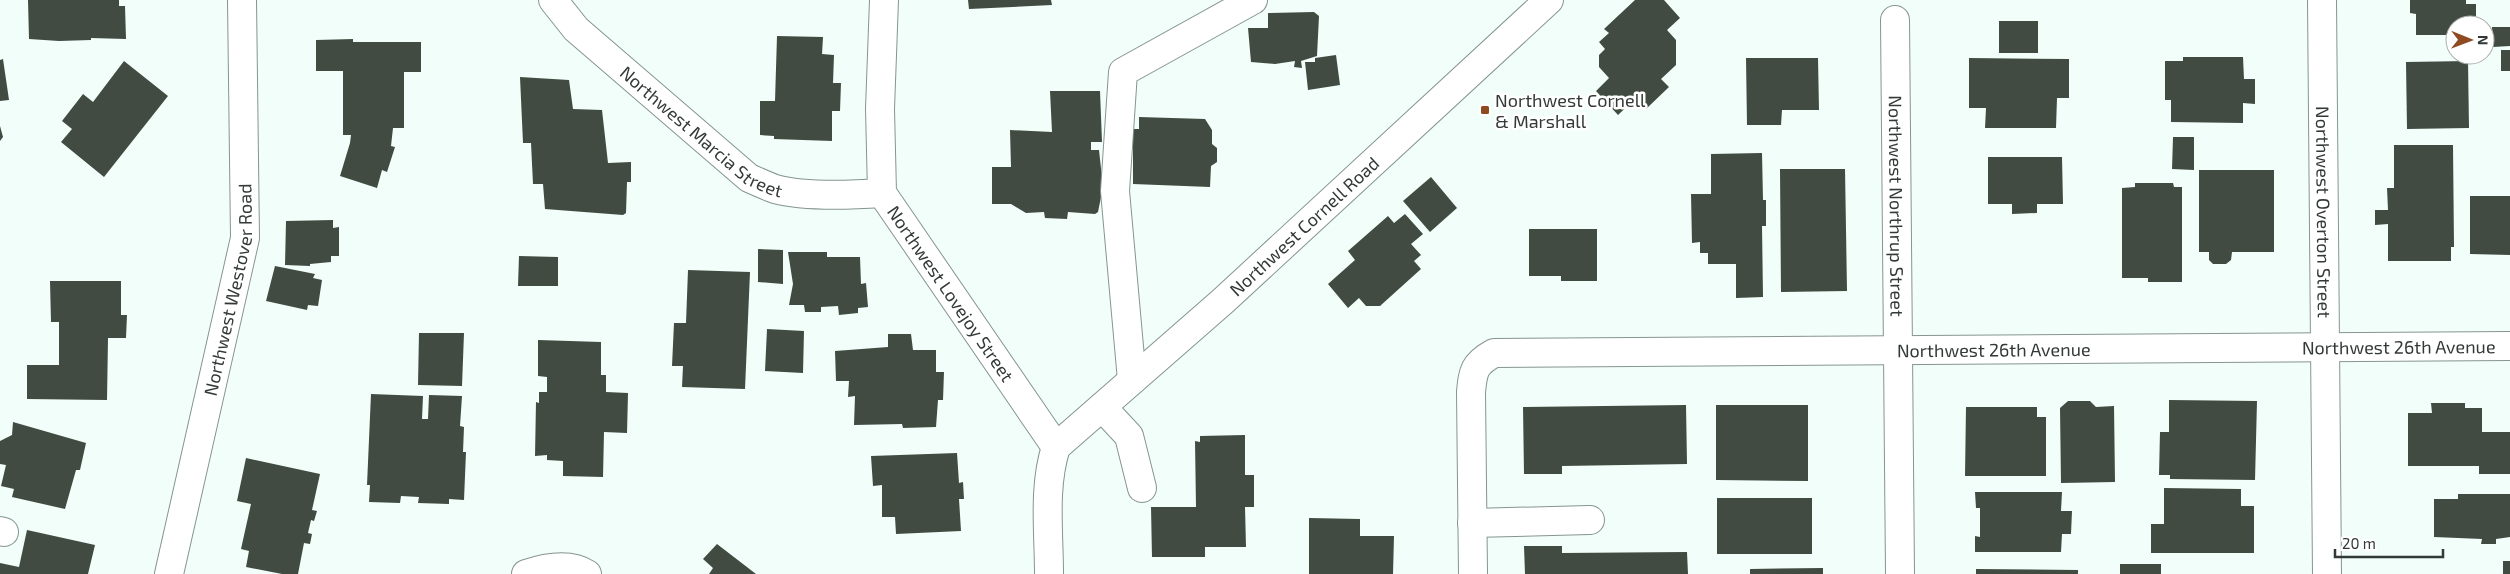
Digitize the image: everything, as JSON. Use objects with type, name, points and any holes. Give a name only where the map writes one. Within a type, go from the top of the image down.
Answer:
[{"type":"street","name":"Northwest Westover Road","points":[[169,574],[245,238],[242,0]]},
{"type":"street","name":"Northwest Marcia Street","points":[[553,0],[576,29],[750,178],[776,189],[798,192],[854,195],[882,193]]},
{"type":"street","name":"Northwest Lovejoy Street","points":[[884,0],[880,109],[882,193],[1056,447]]},
{"type":"street","points":[[1132,380],[1115,191],[1123,72],[1253,0]]},
{"type":"street","name":"Northwest Cornell Road","points":[[1056,447],[1223,302],[1549,0]]},
{"type":"street","name":"Northwest Overton Street","points":[[2322,0],[2327,574]]},
{"type":"street","name":"Northwest Northrup Street","points":[[1895,20],[1900,574]]},
{"type":"street","name":"Northwest 26th Avenue","points":[[1472,523],[1471,392],[1473,373],[1480,360],[1494,353],[2510,346]]},
{"type":"street","points":[[1102,407],[1129,436],[1142,488]]},
{"type":"street","points":[[1050,574],[1048,492],[1050,465],[1056,447]]},
{"type":"street","points":[[1472,574],[1472,523],[1590,520]]},
{"type":"street","points":[[526,574],[550,568],[570,568],[587,574]]},
{"type":"building","points":[[28,0],[119,0],[119,6],[125,6],[126,39],[91,38],[91,40],[59,41],[29,39]]},
{"type":"building","points":[[968,0],[1051,0],[1052,5],[969,9]]},
{"type":"building","points":[[1635,0],[1664,0],[1680,18],[1667,30],[1676,40],[1676,65],[1661,79],[1669,87],[1646,109],[1636,98],[1618,115],[1596,91],[1609,78],[1599,67],[1599,55],[1605,49],[1599,42],[1609,33],[1604,29]]},
{"type":"building","points":[[2410,0],[2466,0],[2466,4],[2476,4],[2476,15],[2445,15],[2445,35],[2416,35],[2416,14],[2410,13]]},
{"type":"building","points":[[1314,12],[1319,16],[1317,56],[1301,61],[1302,68],[1294,67],[1295,61],[1275,64],[1251,62],[1248,28],[1268,28],[1268,13]]},
{"type":"building","points":[[1999,21],[2038,21],[2038,53],[1999,53]]},
{"type":"building","points":[[2495,27],[2510,27],[2510,46],[2495,47]]},
{"type":"building","points":[[777,36],[823,37],[822,54],[834,55],[833,83],[841,83],[840,111],[832,111],[832,141],[774,139],[774,136],[760,135],[760,101],[775,101]]},
{"type":"building","points":[[353,39],[353,42],[421,42],[421,72],[404,72],[404,128],[393,128],[391,146],[395,147],[387,172],[382,170],[377,188],[340,176],[351,135],[343,135],[343,71],[316,71],[316,40]]},
{"type":"building","points":[[2501,50],[2510,50],[2510,71],[2501,71]]},
{"type":"building","points":[[1336,55],[1340,85],[1308,90],[1305,62],[1315,62],[1315,58]]},
{"type":"building","points":[[2183,57],[2243,57],[2244,79],[2255,79],[2255,104],[2243,103],[2243,123],[2171,122],[2171,100],[2165,100],[2165,61],[2183,61]]},
{"type":"building","points":[[1746,58],[1818,58],[1819,110],[1782,110],[1781,125],[1747,125]]},
{"type":"building","points":[[1969,58],[2069,59],[2069,98],[2057,98],[2056,128],[1985,128],[1986,108],[1969,108]]},
{"type":"building","points":[[3,59],[9,100],[0,101],[0,60]]},
{"type":"building","points":[[124,61],[168,96],[104,177],[61,142],[72,129],[62,121],[83,94],[93,102]]},
{"type":"building","points":[[2445,61],[2445,65],[2468,65],[2469,128],[2407,129],[2406,62]]},
{"type":"building","points":[[520,77],[569,80],[573,109],[602,110],[608,163],[631,162],[631,182],[627,182],[626,213],[623,215],[545,209],[543,184],[533,184],[531,143],[523,143]]},
{"type":"building","points":[[1050,91],[1100,91],[1102,142],[1091,142],[1091,150],[1099,150],[1103,187],[1098,212],[1095,214],[1068,212],[1067,219],[1045,218],[1044,212],[1026,213],[1011,204],[992,204],[992,167],[1011,167],[1010,130],[1052,132]]},
{"type":"building","points":[[1139,117],[1205,119],[1212,130],[1212,144],[1217,148],[1217,162],[1211,166],[1210,187],[1133,184],[1133,129],[1139,129]]},
{"type":"building","points":[[0,126],[3,137],[0,141]]},
{"type":"building","points":[[2173,137],[2194,137],[2194,170],[2172,169]]},
{"type":"building","points":[[2394,145],[2453,145],[2454,247],[2451,247],[2451,261],[2388,261],[2388,224],[2375,225],[2375,210],[2388,210],[2387,188],[2394,188]]},
{"type":"building","points":[[1762,153],[1763,200],[1766,200],[1766,226],[1762,226],[1763,297],[1736,298],[1736,264],[1708,264],[1708,253],[1700,253],[1700,242],[1692,243],[1691,194],[1711,194],[1711,154]]},
{"type":"building","points":[[1988,157],[2062,157],[2063,204],[2037,204],[2037,213],[2012,214],[2012,204],[1988,204]]},
{"type":"building","points":[[1780,169],[1845,169],[1847,291],[1781,292]]},
{"type":"building","points":[[2199,170],[2274,170],[2274,252],[2232,252],[2231,260],[2226,264],[2213,264],[2209,260],[2209,252],[2199,252]]},
{"type":"building","points":[[1431,177],[1457,208],[1430,232],[1403,201]]},
{"type":"building","points":[[2135,183],[2173,183],[2174,187],[2182,187],[2182,282],[2148,282],[2148,278],[2122,278],[2122,188],[2135,187]]},
{"type":"building","points":[[2470,196],[2510,196],[2510,255],[2470,254]]},
{"type":"building","points":[[1405,214],[1423,234],[1411,244],[1421,255],[1414,261],[1421,269],[1380,306],[1366,306],[1359,298],[1348,308],[1328,284],[1355,260],[1348,251],[1388,216],[1394,223]]},
{"type":"building","points":[[333,220],[333,228],[339,227],[339,256],[331,256],[331,262],[310,264],[310,266],[285,265],[286,221]]},
{"type":"building","points":[[1529,229],[1597,229],[1597,281],[1561,281],[1561,276],[1529,276]]},
{"type":"building","points":[[758,249],[783,250],[783,284],[758,282]]},
{"type":"building","points":[[788,252],[827,252],[827,257],[860,257],[861,284],[866,283],[868,307],[858,308],[858,313],[839,315],[838,306],[821,307],[821,312],[805,312],[804,305],[789,305],[793,284]]},
{"type":"building","points":[[519,256],[558,257],[558,286],[518,286]]},
{"type":"building","points":[[275,266],[315,274],[313,278],[322,280],[318,306],[308,305],[307,310],[266,301]]},
{"type":"building","points":[[688,270],[750,272],[745,389],[682,387],[683,366],[672,366],[674,323],[686,323]]},
{"type":"building","points":[[50,281],[121,281],[121,315],[127,315],[126,338],[108,338],[107,400],[27,399],[27,365],[59,365],[59,322],[51,322]]},
{"type":"building","points":[[767,329],[804,331],[803,373],[765,371]]},
{"type":"building","points":[[419,333],[464,333],[462,386],[418,385]]},
{"type":"building","points":[[888,334],[911,334],[913,350],[936,350],[936,372],[944,372],[943,400],[938,400],[936,427],[903,428],[902,424],[854,425],[855,396],[848,397],[849,381],[836,381],[835,351],[888,347]]},
{"type":"building","points":[[538,340],[601,342],[601,375],[606,375],[606,392],[628,393],[627,433],[604,432],[603,477],[563,476],[563,461],[547,460],[547,455],[535,456],[536,402],[539,403],[539,392],[547,392],[547,377],[538,376]]},
{"type":"building","points":[[371,394],[423,396],[422,419],[428,419],[429,395],[462,396],[460,426],[464,427],[463,452],[466,452],[464,500],[449,499],[449,504],[418,503],[419,497],[401,496],[400,503],[369,502],[370,485],[367,485]]},
{"type":"building","points":[[2169,400],[2257,401],[2255,480],[2170,479],[2170,475],[2159,475],[2160,432],[2169,432]]},
{"type":"building","points":[[2068,401],[2090,401],[2096,407],[2114,406],[2115,482],[2061,483],[2060,408]]},
{"type":"building","points":[[2431,403],[2465,403],[2465,408],[2482,408],[2482,432],[2510,432],[2510,474],[2479,474],[2479,466],[2408,466],[2408,413],[2432,413]]},
{"type":"building","points":[[1686,405],[1687,464],[1562,466],[1562,474],[1524,474],[1523,407]]},
{"type":"building","points":[[1716,405],[1808,405],[1808,481],[1716,480]]},
{"type":"building","points":[[1966,407],[2037,407],[2037,417],[2046,417],[2046,476],[1965,476]]},
{"type":"building","points":[[13,422],[86,443],[80,470],[76,470],[65,509],[12,497],[14,489],[1,486],[6,465],[0,464],[0,441],[12,435]]},
{"type":"building","points":[[1245,435],[1245,475],[1254,475],[1254,507],[1245,507],[1246,547],[1205,547],[1205,557],[1152,557],[1151,507],[1196,507],[1195,441],[1200,442],[1200,436]]},
{"type":"building","points":[[957,453],[959,483],[963,482],[964,499],[959,499],[961,531],[896,534],[895,517],[882,517],[882,485],[873,486],[871,456]]},
{"type":"building","points":[[246,458],[320,474],[312,510],[317,511],[314,521],[311,520],[308,533],[312,534],[310,544],[304,543],[298,574],[282,574],[246,567],[249,551],[241,549],[251,504],[237,501]]},
{"type":"building","points":[[2164,488],[2241,489],[2241,506],[2254,506],[2254,553],[2151,553],[2151,524],[2164,524]]},
{"type":"building","points":[[1975,492],[2062,492],[2061,511],[2072,511],[2071,534],[2062,534],[2061,552],[1975,552],[1975,536],[1980,537],[1980,508],[1976,508]]},
{"type":"building","points":[[2458,494],[2510,494],[2510,537],[2496,539],[2496,544],[2481,544],[2482,539],[2434,537],[2434,499],[2458,499]]},
{"type":"building","points":[[1717,498],[1812,498],[1812,554],[1717,554]]},
{"type":"building","points":[[1309,518],[1360,519],[1360,536],[1394,536],[1393,574],[1309,574]]},
{"type":"building","points":[[27,530],[95,545],[88,574],[0,574],[0,563],[19,567]]},
{"type":"building","points":[[717,544],[756,574],[709,574],[713,568],[703,559]]},
{"type":"building","points":[[1524,546],[1562,546],[1562,553],[1687,552],[1688,574],[1525,574]]},
{"type":"building","points":[[2503,561],[2510,561],[2510,574],[2503,574]]},
{"type":"building","points":[[2120,564],[2161,564],[2161,574],[2120,574]]},
{"type":"building","points":[[1823,568],[1823,574],[1750,574],[1750,569]]},
{"type":"building","points":[[1976,569],[2078,570],[2078,574],[1976,574]]},
{"type":"place","name":"Northwest Cornell & Marshall","points":[[1485,110]]}]
